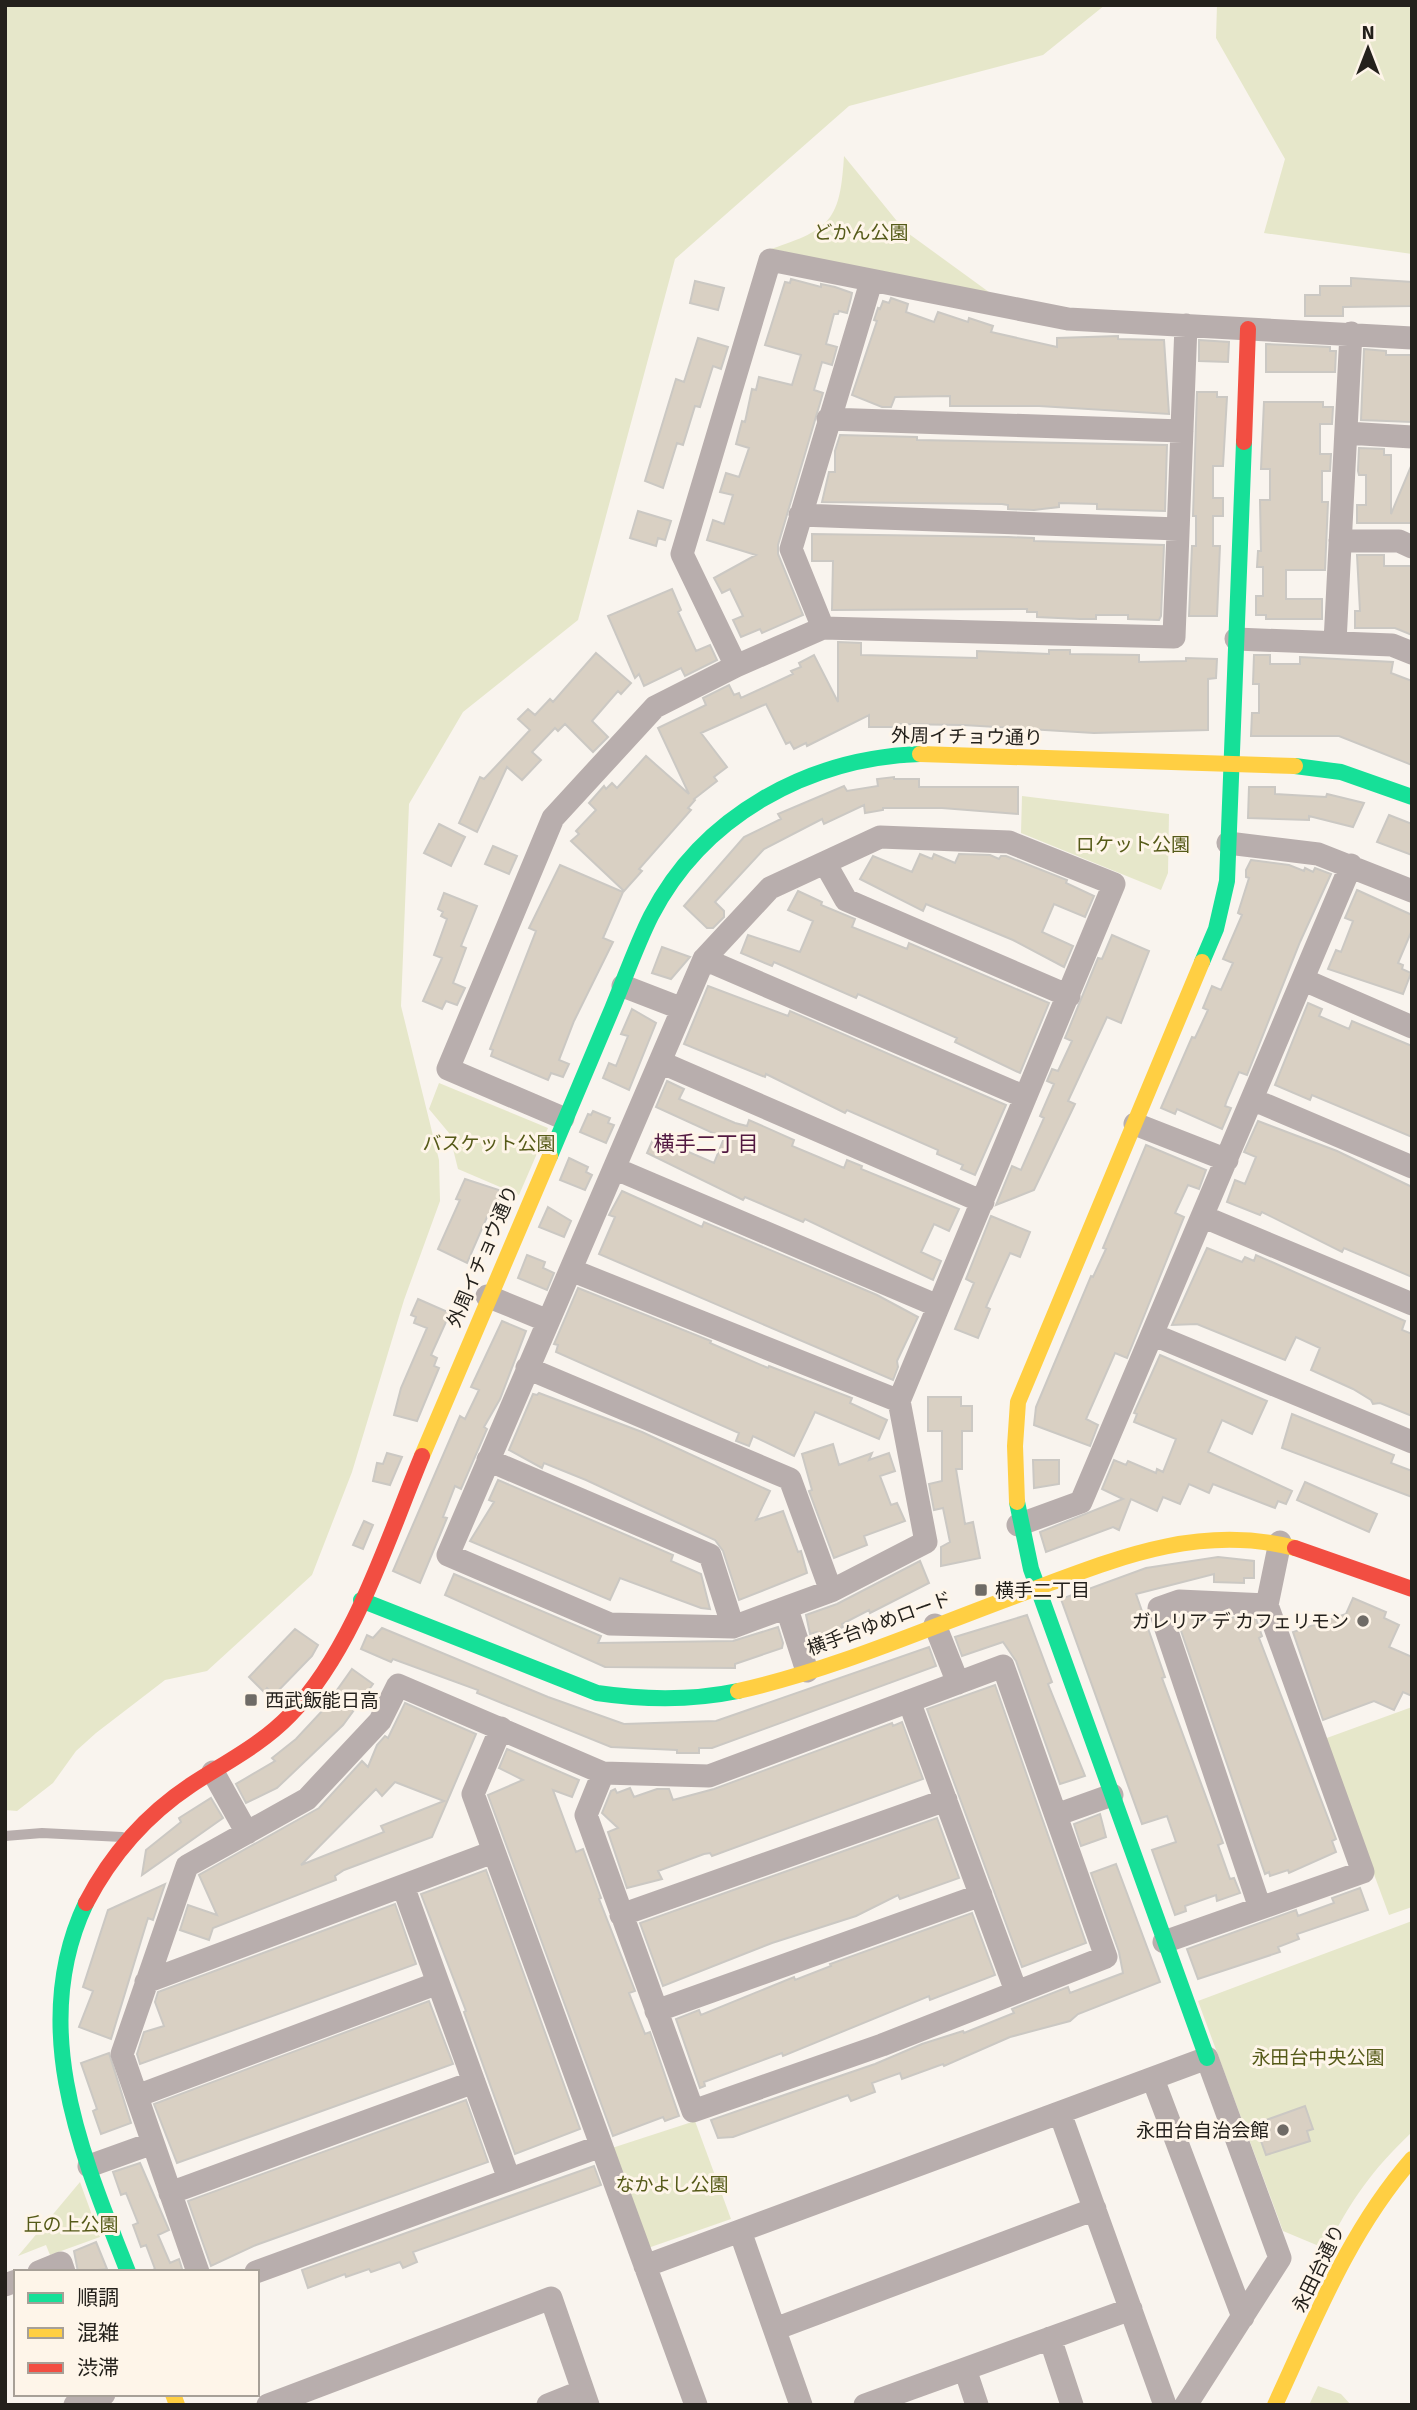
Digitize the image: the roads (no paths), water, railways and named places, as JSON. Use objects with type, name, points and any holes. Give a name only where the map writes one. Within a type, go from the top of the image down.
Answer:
[{"type":"street","points":[[736,666],[682,554],[770,260],[1068,319],[1351,332],[1412,338]]},
{"type":"street","points":[[823,628],[791,550],[871,282]]},
{"type":"street","points":[[564,1118],[448,1069],[554,818],[655,707],[736,666],[823,628],[1174,637],[1186,325]]},
{"type":"street","points":[[1186,2405],[1280,2258],[1038,1587],[1018,1525],[1012,1486],[1018,1402],[1216,929],[1227,881],[1248,329]]},
{"type":"street","points":[[1335,642],[1351,332]]},
{"type":"street","points":[[828,419],[1182,430]]},
{"type":"street","points":[[1346,433],[1412,437]]},
{"type":"street","points":[[800,515],[1178,529]]},
{"type":"street","points":[[1340,541],[1399,541],[1412,547]]},
{"type":"street","points":[[1236,639],[1392,645],[1412,653]]},
{"type":"street","name":"外周イチョウ通り","points":[[127,2270],[69,2107],[63,2076],[63,1989],[81,1915],[119,1850],[182,1791],[246,1752],[307,1700],[328,1668],[361,1600],[487,1296],[652,915],[688,861],[739,810],[769,791],[816,771],[881,756],[917,754],[1301,766],[1342,772],[1412,797]]},
{"type":"street","points":[[880,837],[1009,842],[1114,884],[899,1401],[926,1542],[831,1591],[733,1627],[610,1624],[448,1555],[527,1368],[616,1169],[680,1008],[704,959],[770,888],[880,837]]},
{"type":"street","points":[[1228,843],[1288,848],[1351,865],[1412,891]]},
{"type":"street","points":[[825,863],[846,900],[1069,996]]},
{"type":"street","points":[[1018,1525],[1081,1503],[1254,1100],[1351,865]]},
{"type":"street","points":[[704,959],[1025,1097]]},
{"type":"street","points":[[1304,980],[1412,1027]]},
{"type":"street","points":[[623,986],[680,1008]]},
{"type":"street","points":[[660,1062],[982,1202]]},
{"type":"street","points":[[1254,1100],[1412,1167]]},
{"type":"street","points":[[1135,1124],[1227,1160]]},
{"type":"street","points":[[616,1169],[938,1306]]},
{"type":"street","points":[[1204,1217],[1412,1304]]},
{"type":"street","points":[[571,1270],[899,1401]]},
{"type":"street","points":[[487,1296],[548,1321]]},
{"type":"street","points":[[1154,1335],[1412,1442]]},
{"type":"street","points":[[527,1368],[790,1479],[831,1591]]},
{"type":"street","points":[[488,1460],[710,1555],[733,1627]]},
{"type":"street","name":"横手台ゆめロード","points":[[361,1600],[597,1693],[629,1700],[680,1702],[727,1695],[807,1671],[1038,1587],[1173,1542],[1234,1536],[1280,1542],[1412,1589]]},
{"type":"street","points":[[1164,1942],[1363,1872],[1267,1605],[1280,1542]]},
{"type":"street","points":[[1260,1908],[1159,1608],[1178,1601],[1267,1605]]},
{"type":"street","points":[[787,1609],[807,1671]]},
{"type":"street","points":[[935,1625],[958,1683]]},
{"type":"street","points":[[197,2270],[122,2054],[146,1982],[187,1866],[307,1799],[380,1721],[398,1685],[603,1773],[709,1776],[1003,1666],[1106,1957],[882,2045],[693,2111],[586,1815],[603,1773]]},
{"type":"street","points":[[909,1701],[1016,1991]]},
{"type":"street","points":[[501,1728],[473,1794],[696,2405]]},
{"type":"street","points":[[214,1772],[247,1833]]},
{"type":"street","points":[[1056,1815],[1112,1795]]},
{"type":"street","points":[[621,1915],[946,1800]]},
{"type":"street","points":[[146,1982],[493,1852]]},
{"type":"street","points":[[403,1886],[509,2179]]},
{"type":"street","points":[[656,2011],[981,1895]]},
{"type":"street","points":[[136,2096],[438,1983]]},
{"type":"street","points":[[645,2266],[1207,2058]]},
{"type":"street","points":[[1153,2079],[1243,2316]]},
{"type":"street","points":[[170,2193],[474,2082]]},
{"type":"street","points":[[1060,2113],[1165,2405]]},
{"type":"street","points":[[89,2166],[153,2143]]},
{"type":"street","points":[[259,2271],[601,2146]]},
{"type":"street","name":"永田台通り","points":[[1275,2405],[1359,2230],[1392,2179],[1412,2159]]},
{"type":"street","points":[[775,2329],[1095,2208]]},
{"type":"street","points":[[740,2231],[801,2405]]},
{"type":"street","points":[[44,2270],[61,2263],[63,2270]]},
{"type":"street","points":[[268,2405],[551,2298],[585,2398],[548,2405]]},
{"type":"street","points":[[864,2405],[889,2401],[965,2369],[1131,2309]]},
{"type":"street","points":[[1050,2339],[1072,2405]]},
{"type":"street","points":[[965,2369],[978,2405]]},
{"type":"street","points":[[75,2405],[99,2396]]},
{"type":"lane","points":[[5,1836],[42,1833],[132,1838]]},
{"type":"place","name":"横手二丁目","points":[[981,1590]]},
{"type":"place","name":"ガレリア デ カフェリモン","points":[[1363,1621]]},
{"type":"place","name":"西武飯能日高","points":[[251,1700]]},
{"type":"place","name":"永田台自治会館","points":[[1283,2130]]},
{"type":"district","name":"横手二丁目","points":[[706,1144]]},
{"type":"park label","name":"どかん公園","points":[[861,232]]},
{"type":"park label","name":"ロケット公園","points":[[1133,844]]},
{"type":"park label","name":"バスケット公園","points":[[489,1143]]},
{"type":"park label","name":"永田台中央公園","points":[[1318,2057]]},
{"type":"park label","name":"なかよし公園","points":[[672,2184]]},
{"type":"park label","name":"丘の上公園","points":[[71,2224]]}]
